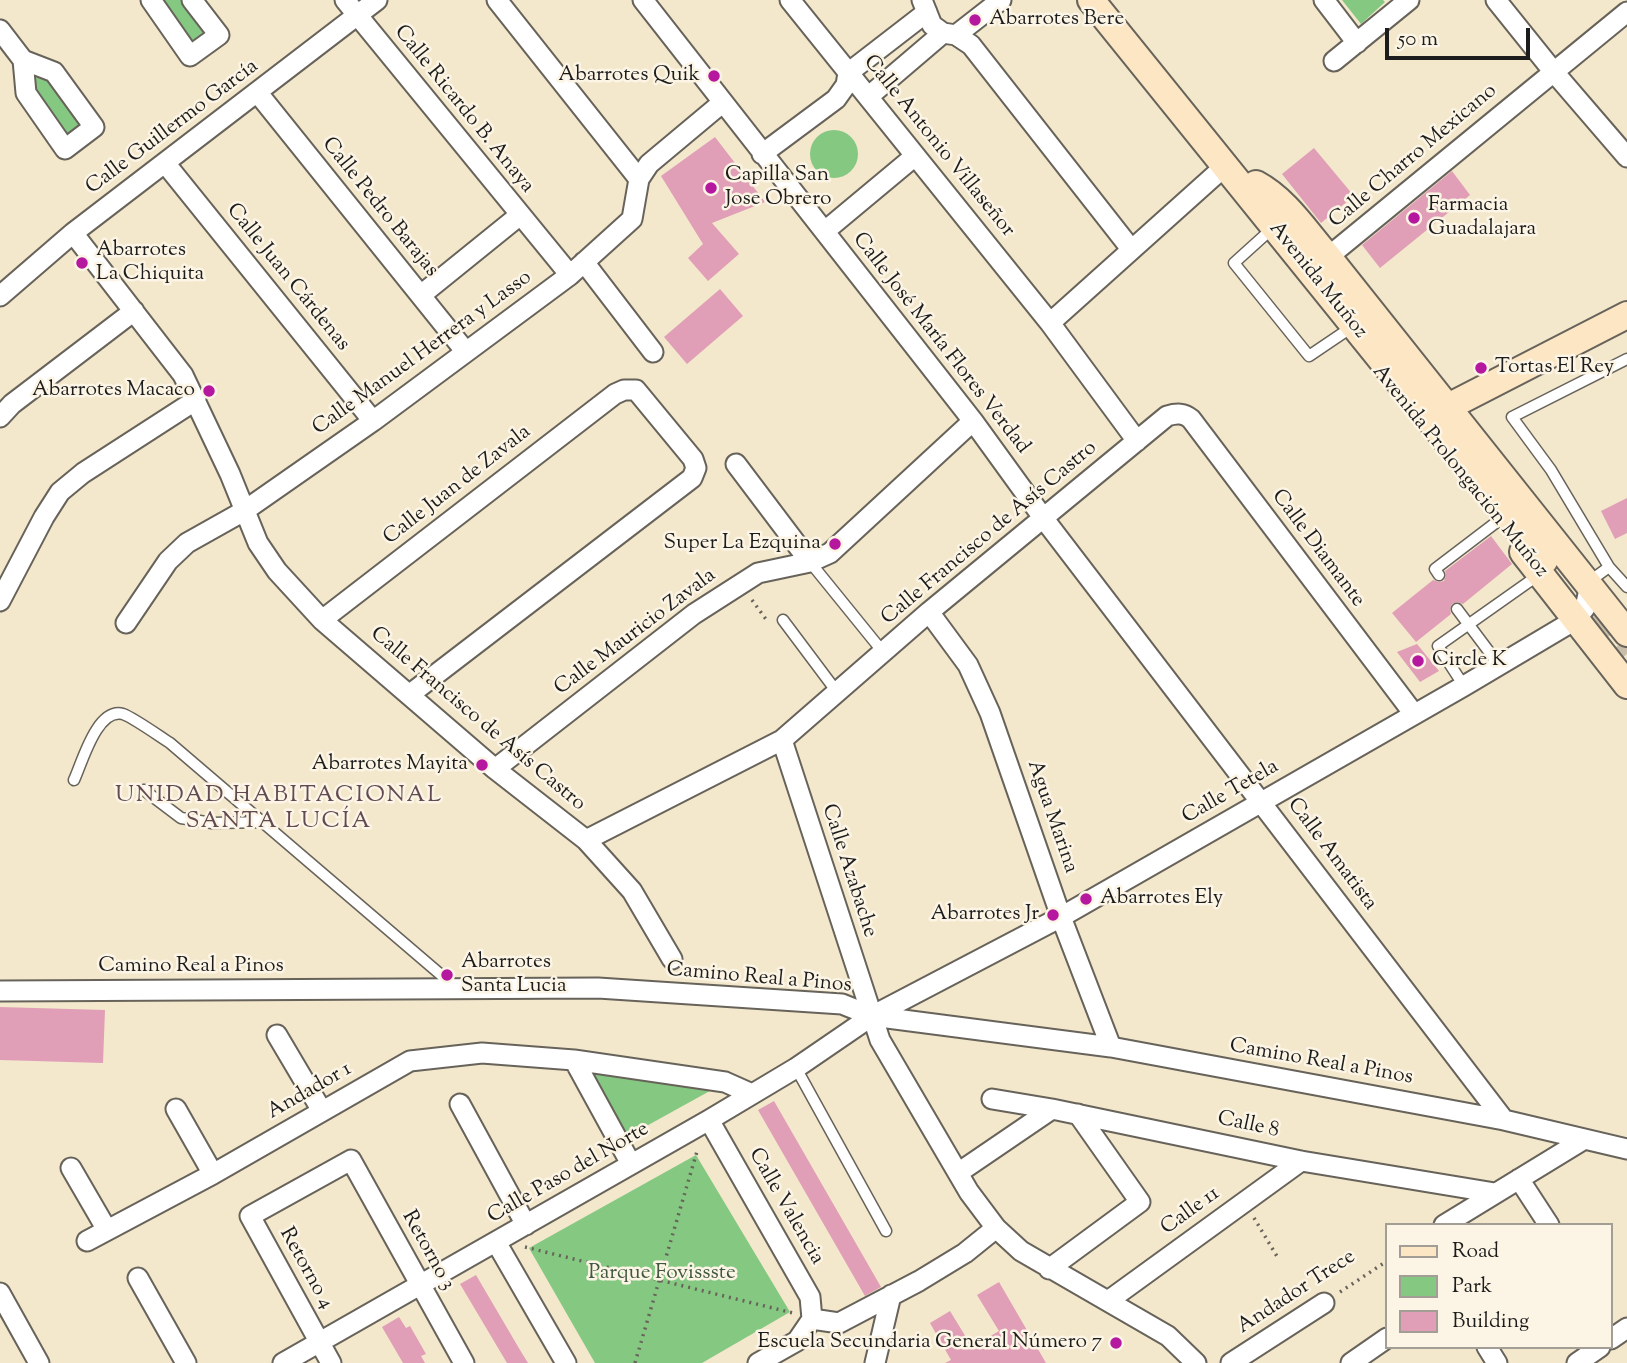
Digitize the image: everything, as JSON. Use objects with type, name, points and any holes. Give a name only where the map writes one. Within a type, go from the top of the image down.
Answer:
[{"type":"street","points":[[151,0],[190,56],[219,34],[192,0]]},
{"type":"street","name":"Calle Guillermo García","points":[[0,296],[73,233],[257,92],[351,8],[377,0]]},
{"type":"street","points":[[497,0],[639,179],[649,164],[722,103]]},
{"type":"street","name":"Calle José María Flores Verdad","points":[[643,0],[973,421],[1044,519]]},
{"type":"street","name":"Calle Antonio Villaseñor","points":[[790,0],[1050,323],[1137,441]]},
{"type":"street","points":[[867,97],[949,34],[1001,0]]},
{"type":"street","name":"Avenida Muñoz","points":[[1091,0],[1224,167],[1250,188]]},
{"type":"street","name":"Avenida Muñoz","points":[[1110,0],[1250,188],[1545,564]]},
{"type":"street","points":[[1324,0],[1357,43]]},
{"type":"street","points":[[1496,0],[1627,157]]},
{"type":"street","points":[[1334,61],[1405,1]]},
{"type":"street","points":[[762,154],[836,99],[846,85],[848,73],[924,6],[932,26],[971,45],[1131,249]]},
{"type":"street","name":"Calle Ricardo B. Anaya","points":[[351,8],[520,215],[577,269],[653,352]]},
{"type":"street","name":"Calle Charro Mexicano","points":[[1328,257],[1627,12]]},
{"type":"street","points":[[0,30],[23,60]]},
{"type":"street","name":"Calle Pedro Barajas","points":[[257,92],[466,352]]},
{"type":"street","points":[[825,231],[915,156]]},
{"type":"street","name":"Calle Juan Cárdenas","points":[[165,163],[373,421]]},
{"type":"street","points":[[1050,323],[1224,167]]},
{"type":"street","name":"Calle Manuel Herrera y Lasso","points":[[126,623],[168,561],[187,543],[244,510],[373,421],[577,269],[632,219],[639,179]]},
{"type":"street","name":"Avenida Prolongación Muñoz","points":[[1627,633],[1328,257],[1270,191],[1250,188],[1248,209],[1265,235],[1346,331],[1498,521],[1545,564],[1575,620],[1627,685]]},
{"type":"street","name":"Calle Ricardo B. Anaya","points":[[421,295],[520,215]]},
{"type":"street","name":"Calle Francisco de Asís Castro","points":[[73,233],[183,375],[230,474],[258,543],[276,571],[321,620],[495,769],[586,840],[782,740],[929,612],[1167,416],[1182,414]]},
{"type":"street","points":[[0,417],[12,404],[134,311]]},
{"type":"street","points":[[1448,407],[1627,315]]},
{"type":"street","name":"Calle Juan de Zavala","points":[[321,620],[615,394],[624,390],[636,390],[693,459],[696,468],[692,478],[409,695]]},
{"type":"street","points":[[0,601],[60,492],[82,473],[196,400]]},
{"type":"street","name":"Calle Diamante","points":[[1182,414],[1191,419],[1414,714]]},
{"type":"street","name":"Calle Mauricio Zavala","points":[[495,769],[694,614],[758,573],[810,562],[830,553],[973,421]]},
{"type":"street","points":[[736,464],[810,562]]},
{"type":"street","name":"Calle Amatista","points":[[1044,519],[1504,1119]]},
{"type":"street","points":[[1575,620],[1585,608],[1590,585]]},
{"type":"street","name":"Agua Marina","points":[[929,612],[968,665],[990,713],[1061,918],[1111,1047]]},
{"type":"street","name":"Calle Tetela","points":[[872,1016],[1061,918],[1575,620]]},
{"type":"street","name":"Calle Azabache","points":[[782,740],[880,1040],[958,1173],[996,1228],[1021,1251],[1168,1336],[1195,1363]]},
{"type":"street","points":[[586,840],[632,891],[673,959]]},
{"type":"street","name":"Camino Real a Pinos","points":[[0,990],[598,988],[842,1004],[872,1016],[1111,1047],[1504,1119],[1627,1149]]},
{"type":"street","name":"Calle Paso del Norte","points":[[283,1363],[709,1120],[796,1068],[872,1016]]},
{"type":"street","points":[[277,1035],[322,1111]]},
{"type":"street","name":"Andador 1","points":[[86,1241],[213,1174],[410,1061],[482,1053],[574,1060],[725,1082],[752,1094]]},
{"type":"street","points":[[574,1060],[631,1164]]},
{"type":"street","name":"Calle 8","points":[[992,1099],[1078,1114],[1301,1161],[1495,1193]]},
{"type":"street","points":[[460,1104],[526,1225]]},
{"type":"street","points":[[176,1109],[213,1174]]},
{"type":"street","points":[[958,1173],[1052,1109]]},
{"type":"street","points":[[1049,1269],[1140,1202],[1078,1114]]},
{"type":"street","name":"Calle Valencia","points":[[709,1120],[810,1297],[812,1319]]},
{"type":"street","points":[[1447,1223],[1583,1140]]},
{"type":"street","name":"Retorno 4","points":[[331,1363],[250,1216],[351,1160]]},
{"type":"street","name":"Retorno 3","points":[[351,1160],[464,1363]]},
{"type":"street","name":"Calle 11","points":[[1108,1301],[1301,1161]]},
{"type":"street","points":[[71,1168],[107,1230]]},
{"type":"street","points":[[1519,1179],[1548,1223]]},
{"type":"street","points":[[758,1363],[797,1341],[812,1319],[839,1323],[965,1253],[996,1228]]},
{"type":"street","points":[[496,1242],[566,1363]]},
{"type":"street","points":[[138,1278],[186,1363]]},
{"type":"street","points":[[875,1363],[891,1295]]},
{"type":"street","points":[[1,1298],[39,1363]]},
{"type":"street","name":"Andador Trece","points":[[1231,1363],[1324,1303]]},
{"type":"street","points":[[1351,1363],[1386,1339]]},
{"type":"street","points":[[1577,1363],[1597,1349]]},
{"type":"lane","points":[[1265,235],[1234,263],[1308,356],[1346,331]]},
{"type":"lane","points":[[1627,359],[1512,417],[1550,470],[1609,567],[1627,587]]},
{"type":"lane","points":[[1439,575],[1435,569],[1498,521]]},
{"type":"lane","points":[[810,562],[883,652]]},
{"type":"lane","points":[[1464,686],[1438,646],[1469,625],[1545,564]]},
{"type":"lane","points":[[1590,585],[1594,578],[1609,567]]},
{"type":"lane","points":[[1457,609],[1499,666]]},
{"type":"lane","points":[[783,620],[837,692]]},
{"type":"lane","points":[[74,780],[99,723],[111,715],[122,714],[170,743],[456,988]]},
{"type":"lane","points":[[144,790],[181,818],[212,823],[263,822]]},
{"type":"lane","points":[[796,1068],[886,1231]]},
{"type":"path","points":[[635,1363],[695,1155],[709,1120]]},
{"type":"path","points":[[1244,1201],[1278,1258]]},
{"type":"path","points":[[496,1242],[812,1319]]},
{"type":"path","name":"Andador Trece","points":[[1324,1303],[1386,1262]]},
{"type":"green space","points":[[157,0],[184,0],[207,31],[186,47]]},
{"type":"green space","points":[[1342,0],[1383,0],[1385,2],[1361,24]]},
{"type":"green space","points":[[42,72],[80,126],[64,139],[29,86]]},
{"type":"green space","points":[[834,130],[843,131],[851,137],[857,145],[857,163],[851,171],[843,177],[834,178],[825,177],[817,171],[811,163],[810,154],[811,145],[817,137],[825,131]]},
{"type":"green space","points":[[585,1067],[717,1087],[623,1139]]},
{"type":"green space","name":"Parque Fovissste","points":[[696,1155],[790,1312],[702,1363],[595,1363],[529,1248]]},
{"type":"building","name":"Capilla San Jose Obrero","points":[[715,137],[765,202],[712,223],[739,254],[708,281],[688,258],[703,244],[661,176]]},
{"type":"building","points":[[1314,148],[1354,196],[1321,223],[1282,174]]},
{"type":"building","name":"Farmacia Guadalajara","points":[[1452,171],[1470,195],[1380,268],[1362,245]]},
{"type":"building","points":[[720,289],[743,316],[687,364],[664,337]]},
{"type":"building","points":[[1627,498],[1627,533],[1615,539],[1601,511]]},
{"type":"building","points":[[1491,536],[1512,564],[1463,604],[1452,604],[1451,614],[1416,642],[1392,613],[1433,580],[1444,581],[1445,571]]},
{"type":"building","name":"Circle K","points":[[1417,644],[1439,671],[1420,682],[1397,652]]},
{"type":"building","points":[[0,1007],[105,1010],[103,1063],[0,1060]]},
{"type":"building","points":[[774,1101],[881,1287],[865,1296],[758,1110]]},
{"type":"building","points":[[476,1275],[528,1363],[507,1363],[460,1284]]},
{"type":"building","points":[[999,1282],[1046,1363],[945,1363],[951,1360],[930,1323],[950,1311],[972,1347],[999,1331],[977,1295]]},
{"type":"building","points":[[399,1317],[406,1328],[410,1326],[426,1354],[421,1356],[425,1363],[403,1363],[382,1327]]},
{"type":"tunnel","points":[[1595,614],[1627,654]]},
{"type":"place","name":"Abarrotes Bere","points":[[975,20]]},
{"type":"place","name":"Abarrotes Quik","points":[[714,76]]},
{"type":"place","name":"Capilla San Jose Obrero","points":[[711,188]]},
{"type":"place","name":"Farmacia Guadalajara","points":[[1414,218]]},
{"type":"place","name":"Abarrotes La Chiquita","points":[[82,263]]},
{"type":"place","name":"Tortas El Rey","points":[[1481,368]]},
{"type":"place","name":"Abarrotes Macaco","points":[[209,391]]},
{"type":"place","name":"Super La Ezquina","points":[[835,544]]},
{"type":"place","name":"Circle K","points":[[1418,661]]},
{"type":"place","name":"Abarrotes Mayita","points":[[482,765]]},
{"type":"place","name":"Abarrotes Ely","points":[[1086,899]]},
{"type":"place","name":"Abarrotes Jr","points":[[1053,915]]},
{"type":"place","name":"Abarrotes Santa Lucia","points":[[447,975]]},
{"type":"place","name":"Escuela Secundaria General Número 7","points":[[1116,1343]]},
{"type":"district","name":"UNIDAD HABITACIONAL SANTA LUCÍA","points":[[279,810]]}]
